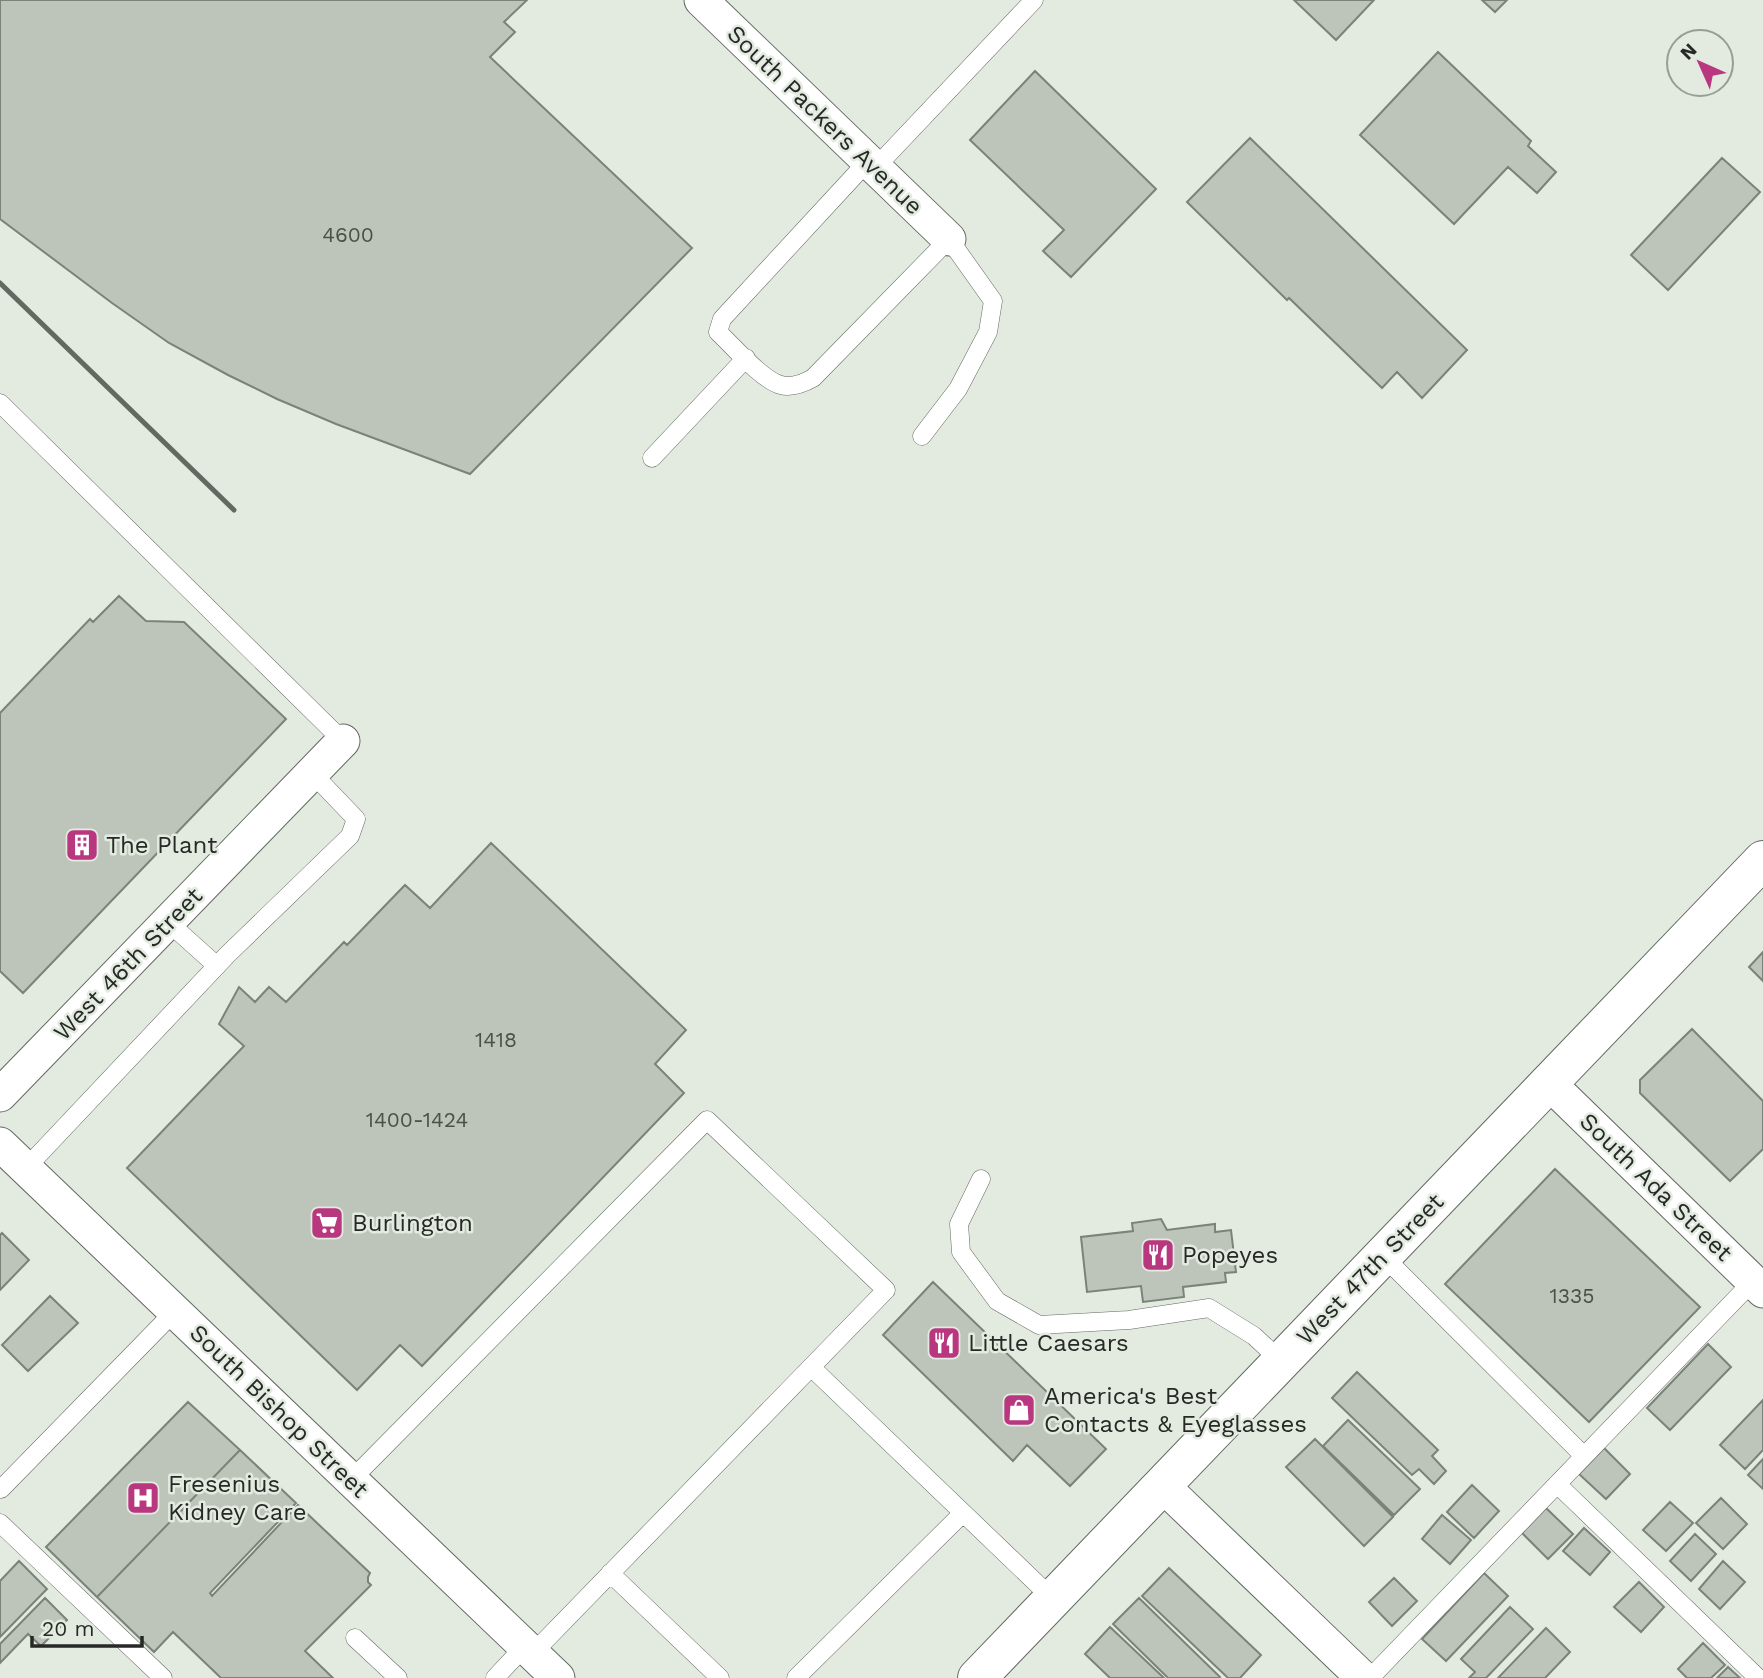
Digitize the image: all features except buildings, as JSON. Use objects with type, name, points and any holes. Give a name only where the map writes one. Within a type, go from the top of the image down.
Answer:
[{"type":"main road","name":"West 47th Street","points":[[978,1678],[1763,860]]},
{"type":"street","name":"South Packers Avenue","points":[[701,0],[949,239]]},
{"type":"street","name":"West 46th Street","points":[[0,1095],[342,741]]},
{"type":"street","name":"South Ada Street","points":[[1549,1083],[1760,1281]]},
{"type":"street","name":"South Bishop Street","points":[[0,1144],[558,1678]]},
{"type":"street","points":[[1162,1486],[1363,1678]]},
{"type":"lane","points":[[922,436],[958,389],[988,332],[993,301],[949,239],[813,378],[802,384],[782,385],[765,377],[718,332],[722,319],[1034,0]]},
{"type":"lane","points":[[652,458],[746,358]]},
{"type":"lane","points":[[0,403],[342,741]]},
{"type":"lane","points":[[26,1168],[217,966],[350,836],[356,819],[312,773]]},
{"type":"lane","points":[[168,922],[217,966]]},
{"type":"lane","points":[[351,1480],[707,1120],[886,1290],[610,1573],[495,1678]]},
{"type":"lane","points":[[981,1179],[959,1224],[961,1252],[997,1301],[1038,1325],[1129,1320],[1209,1308],[1254,1336],[1282,1362]]},
{"type":"lane","points":[[1383,1256],[1584,1455]]},
{"type":"lane","points":[[1370,1678],[1584,1455],[1760,1281]]},
{"type":"lane","points":[[1,1489],[175,1311]]},
{"type":"lane","points":[[811,1367],[1053,1599]]},
{"type":"lane","points":[[1557,1484],[1758,1678]]},
{"type":"lane","points":[[796,1678],[963,1513]]},
{"type":"lane","points":[[0,1523],[163,1678]]},
{"type":"lane","points":[[610,1573],[720,1678]]},
{"type":"lane","points":[[355,1638],[398,1678]]},
{"type":"railway","points":[[0,283],[234,510]]},
{"type":"place","name":"The Plant","points":[[82,845]]},
{"type":"place","name":"Burlington","points":[[327,1223]]},
{"type":"place","name":"Popeyes","points":[[1158,1255]]},
{"type":"place","name":"Little Caesars","points":[[944,1343]]},
{"type":"place","name":"America's Best Contacts & Eyeglasses","points":[[1019,1410]]},
{"type":"place","name":"Fresenius Kidney Care","points":[[143,1498]]}]
